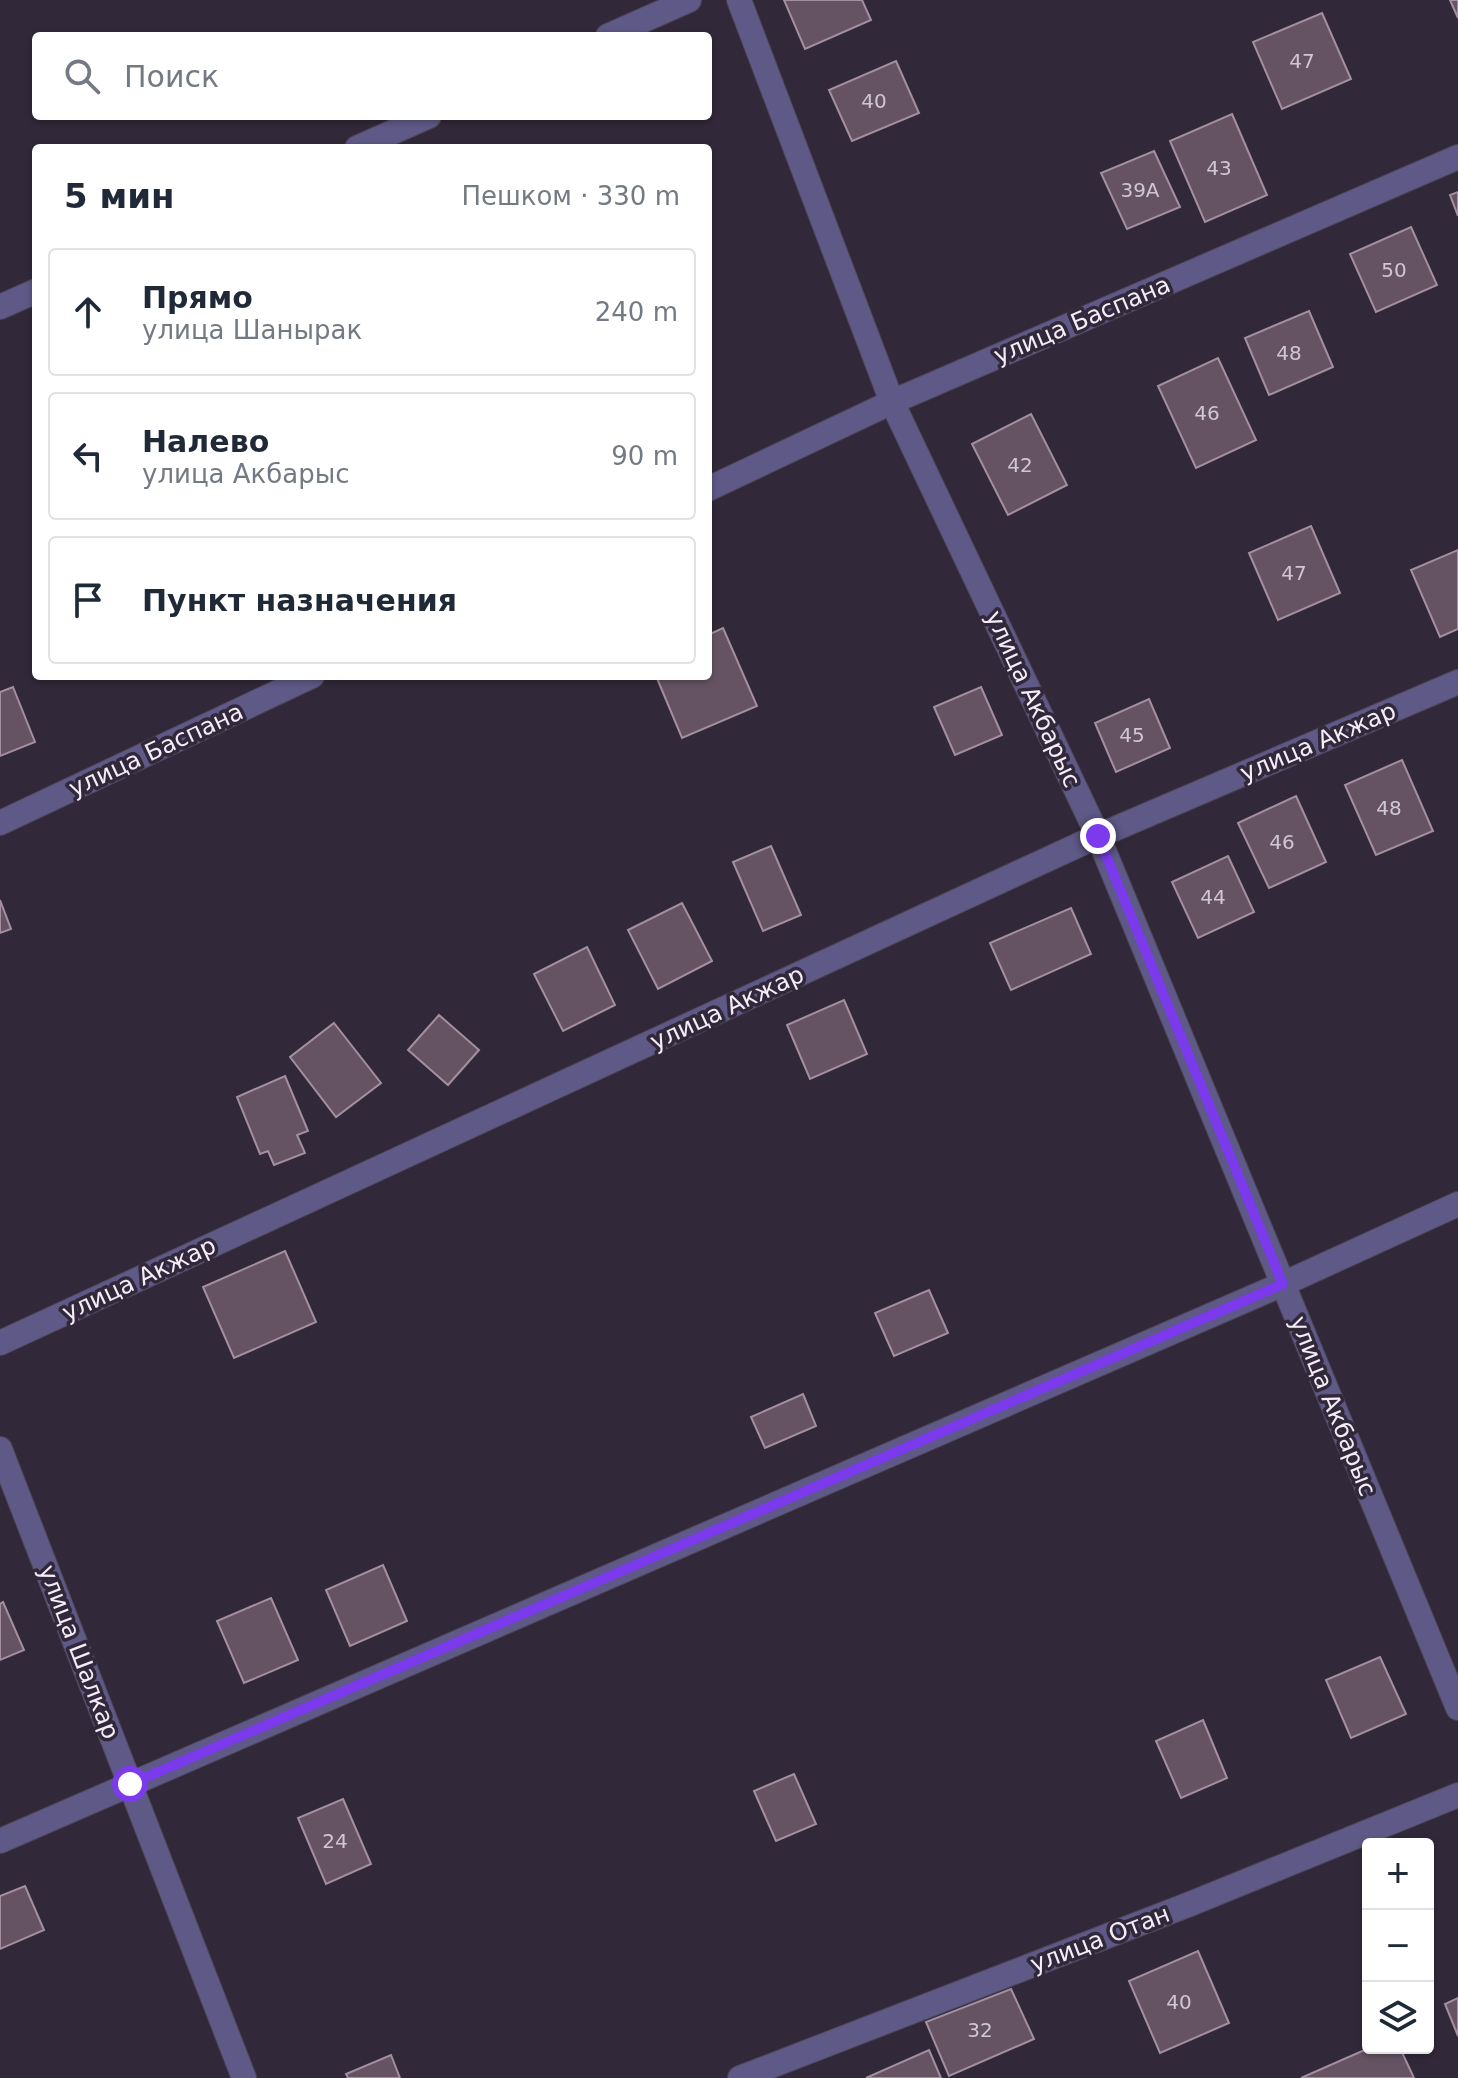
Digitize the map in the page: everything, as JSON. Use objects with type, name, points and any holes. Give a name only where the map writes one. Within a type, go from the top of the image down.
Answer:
[{"type":"street","points":[[617,32],[689,0]]},
{"type":"street","name":"улица Акбарыс","points":[[739,0],[892,402],[1098,836],[1458,1708]]},
{"type":"street","points":[[366,144],[420,120]]},
{"type":"street","name":"улица Баспана","points":[[712,487],[892,402],[1458,157]]},
{"type":"street","points":[[0,307],[32,293]]},
{"type":"street","name":"улица Баспана","points":[[0,823],[304,680]]},
{"type":"street","name":"улица Акжар","points":[[0,1343],[1098,836],[1458,682]]},
{"type":"street","points":[[0,1841],[1283,1284],[1458,1204]]},
{"type":"street","name":"улица Шалкар","points":[[0,1449],[244,2078]]},
{"type":"street","name":"улица Отан","points":[[740,2078],[1190,1904],[1458,1795]]},
{"type":"building","points":[[784,0],[862,0],[871,20],[805,49]]},
{"type":"building","points":[[1450,0],[1458,0],[1458,18]]},
{"type":"building","points":[[1322,13],[1351,79],[1282,109],[1253,42]]},
{"type":"building","points":[[896,61],[919,113],[852,141],[829,90]]},
{"type":"building","points":[[1232,114],[1267,195],[1205,222],[1170,141]]},
{"type":"building","points":[[1154,151],[1180,207],[1127,229],[1101,173]]},
{"type":"building","points":[[1458,192],[1458,216],[1450,195]]},
{"type":"building","points":[[1411,227],[1437,285],[1376,312],[1350,254]]},
{"type":"building","points":[[1309,311],[1333,367],[1269,395],[1245,338]]},
{"type":"building","points":[[1218,358],[1256,440],[1196,468],[1158,386]]},
{"type":"building","points":[[1031,414],[1067,485],[1008,515],[972,444]]},
{"type":"building","points":[[1311,526],[1340,593],[1278,620],[1249,553]]},
{"type":"building","points":[[1458,550],[1458,629],[1440,637],[1411,570]]},
{"type":"building","points":[[723,628],[757,706],[682,738],[658,680],[712,680],[712,633]]},
{"type":"building","points":[[13,687],[35,742],[0,756],[0,692]]},
{"type":"building","points":[[981,687],[1002,735],[955,755],[934,707]]},
{"type":"building","points":[[1149,699],[1170,748],[1116,772],[1095,723]]},
{"type":"building","points":[[1402,760],[1433,831],[1376,855],[1345,785]]},
{"type":"building","points":[[1296,796],[1326,862],[1269,888],[1238,823]]},
{"type":"building","points":[[771,846],[801,915],[763,931],[733,862]]},
{"type":"building","points":[[1228,856],[1254,912],[1198,938],[1172,882]]},
{"type":"building","points":[[0,900],[11,929],[0,933]]},
{"type":"building","points":[[682,903],[712,961],[658,989],[628,930]]},
{"type":"building","points":[[1071,908],[1091,954],[1011,990],[990,943]]},
{"type":"building","points":[[587,947],[615,1005],[563,1031],[534,974]]},
{"type":"building","points":[[844,1000],[867,1054],[810,1079],[787,1025]]},
{"type":"building","points":[[439,1015],[479,1050],[448,1085],[408,1050]]},
{"type":"building","points":[[334,1023],[381,1083],[336,1117],[290,1057]]},
{"type":"building","points":[[285,1076],[308,1131],[297,1135],[305,1153],[274,1165],[268,1151],[260,1154],[237,1097]]},
{"type":"building","points":[[285,1251],[316,1322],[234,1358],[203,1287]]},
{"type":"building","points":[[929,1290],[948,1333],[894,1356],[875,1313]]},
{"type":"building","points":[[803,1394],[816,1426],[765,1448],[751,1417]]},
{"type":"building","points":[[383,1565],[407,1621],[350,1646],[326,1590]]},
{"type":"building","points":[[271,1598],[298,1660],[244,1683],[217,1621]]},
{"type":"building","points":[[3,1602],[24,1650],[0,1660],[0,1604]]},
{"type":"building","points":[[1380,1657],[1406,1714],[1351,1738],[1326,1680]]},
{"type":"building","points":[[1203,1720],[1227,1778],[1181,1798],[1156,1741]]},
{"type":"building","points":[[794,1774],[816,1824],[776,1841],[754,1791]]},
{"type":"building","points":[[343,1799],[371,1864],[326,1884],[298,1818]]},
{"type":"building","points":[[25,1886],[44,1930],[0,1949],[0,1896]]},
{"type":"building","points":[[1198,1951],[1229,2023],[1160,2053],[1129,1981]]},
{"type":"building","points":[[1011,1989],[1034,2039],[949,2076],[926,2022]]},
{"type":"building","points":[[1458,1998],[1458,2036],[1445,2004]]},
{"type":"building","points":[[929,2050],[941,2078],[866,2078]]},
{"type":"building","points":[[1362,2051],[1362,2054],[1403,2054],[1414,2078],[1301,2078]]},
{"type":"building","points":[[391,2055],[400,2078],[348,2078],[346,2074]]},
{"type":"route","points":[[130,1784],[1283,1284],[1098,836]]}]
